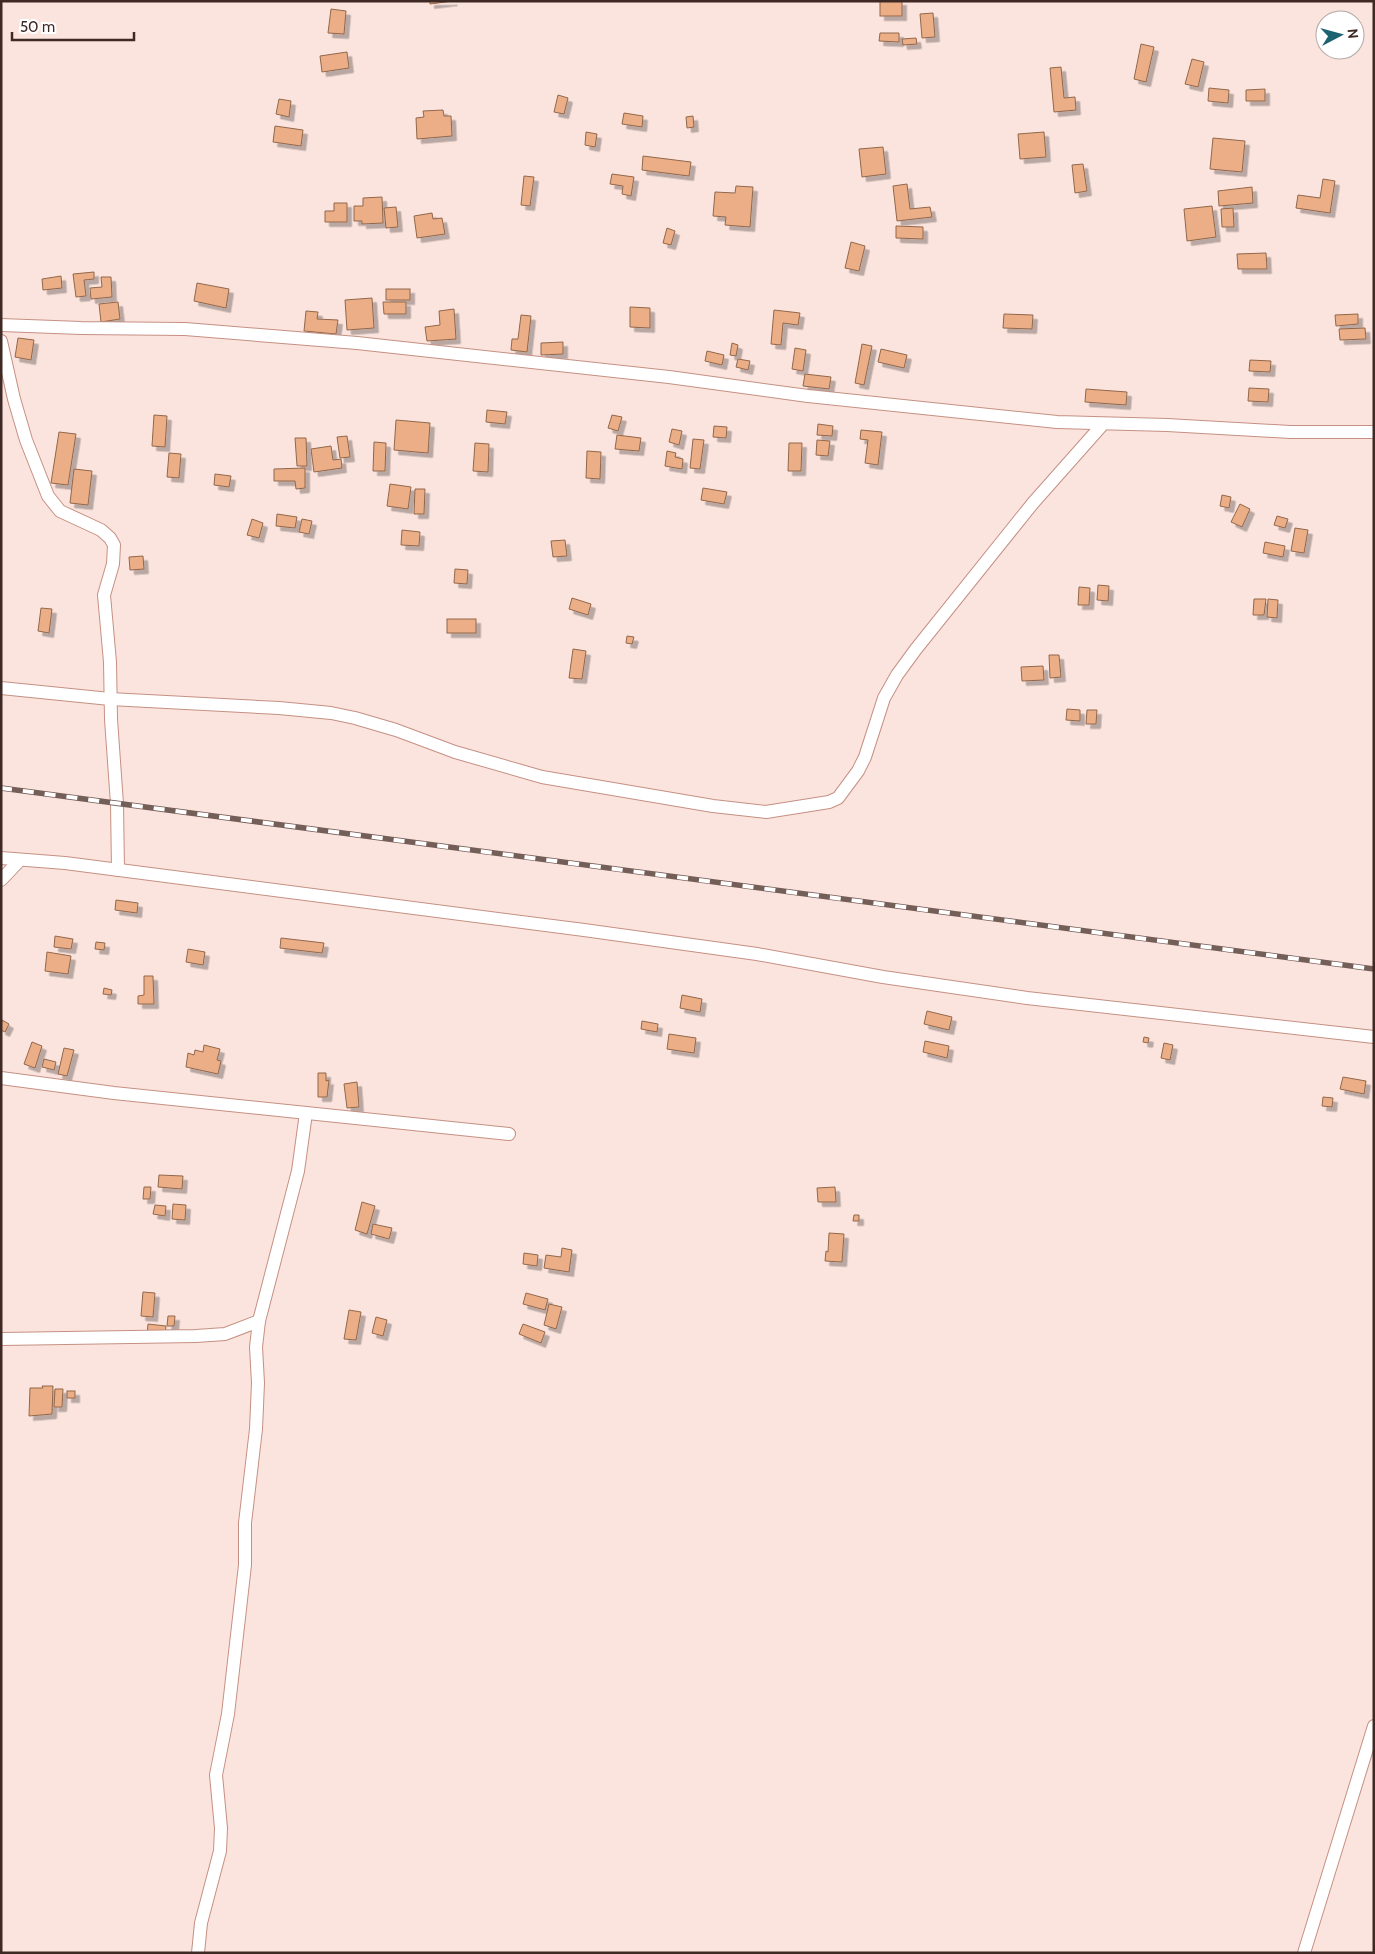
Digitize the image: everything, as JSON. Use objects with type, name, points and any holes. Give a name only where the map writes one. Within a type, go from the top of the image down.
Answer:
[{"type":"street","points":[[1,325],[185,329],[357,343],[669,377],[808,396],[1057,422],[1167,425],[1290,432],[1374,432]]},
{"type":"street","points":[[1,341],[14,399],[26,440],[48,496],[60,511],[101,530],[110,538],[114,545],[113,564],[104,595],[110,662],[110,699],[117,804],[118,870]]},
{"type":"street","points":[[1,688],[110,699],[279,708],[355,718],[396,730],[455,752],[542,777],[713,806],[766,812],[829,802],[838,798],[858,771],[865,757],[884,698],[916,649],[1033,503],[1103,424]]},
{"type":"street","points":[[1,858],[118,870],[584,930],[757,954],[884,977],[1027,998],[1374,1037]]},
{"type":"street","points":[[1,880],[20,860]]},
{"type":"street","points":[[1,1078],[114,1093],[509,1134]]},
{"type":"street","points":[[198,1953],[201,1923],[220,1851],[221,1828],[216,1775],[228,1714],[244,1574],[245,1523],[256,1429],[258,1383],[256,1348],[259,1320],[298,1171],[306,1113]]},
{"type":"street","points":[[1,1339],[225,1334],[259,1320]]},
{"type":"street","points":[[1304,1953],[1374,1726]]},
{"type":"building","points":[[430,1],[453,1],[430,4]]},
{"type":"building","points":[[880,1],[902,1],[902,16],[880,16]]},
{"type":"building","points":[[331,9],[346,11],[344,34],[328,33]]},
{"type":"building","points":[[933,13],[935,37],[922,38],[920,14]]},
{"type":"building","points":[[880,33],[899,33],[899,42],[879,41]]},
{"type":"building","points":[[916,38],[917,44],[903,45],[902,39]]},
{"type":"building","points":[[1141,44],[1154,47],[1146,82],[1134,79]]},
{"type":"building","points":[[347,52],[349,68],[322,72],[320,56]]},
{"type":"building","points":[[1192,59],[1204,62],[1198,87],[1185,84]]},
{"type":"building","points":[[1061,67],[1064,98],[1075,97],[1076,110],[1054,112],[1050,68]]},
{"type":"building","points":[[1209,88],[1229,90],[1228,103],[1208,101]]},
{"type":"building","points":[[1265,89],[1265,101],[1246,101],[1246,90]]},
{"type":"building","points":[[558,95],[568,98],[564,114],[554,112]]},
{"type":"building","points":[[279,99],[291,101],[289,117],[276,114]]},
{"type":"building","points":[[443,110],[444,116],[451,116],[452,136],[417,139],[416,118],[424,117],[423,111]]},
{"type":"building","points":[[624,113],[643,116],[642,127],[622,124]]},
{"type":"building","points":[[693,116],[694,127],[687,128],[686,117]]},
{"type":"building","points":[[275,126],[303,130],[301,146],[273,142]]},
{"type":"building","points":[[586,132],[597,134],[595,147],[585,145]]},
{"type":"building","points":[[1044,132],[1046,157],[1020,159],[1018,134]]},
{"type":"building","points":[[1213,138],[1245,141],[1242,172],[1210,169]]},
{"type":"building","points":[[883,147],[886,174],[862,177],[859,149]]},
{"type":"building","points":[[643,156],[691,162],[689,176],[642,170]]},
{"type":"building","points":[[1083,164],[1087,191],[1075,193],[1072,165]]},
{"type":"building","points":[[612,174],[634,177],[631,196],[622,194],[623,186],[610,184]]},
{"type":"building","points":[[524,176],[534,177],[530,206],[521,205]]},
{"type":"building","points":[[1323,179],[1335,181],[1330,213],[1296,208],[1298,195],[1320,198]]},
{"type":"building","points":[[907,184],[910,209],[930,207],[932,217],[897,221],[893,186]]},
{"type":"building","points":[[736,186],[753,187],[750,227],[725,225],[726,217],[713,216],[715,192],[735,193]]},
{"type":"building","points":[[1252,187],[1253,203],[1219,206],[1218,191]]},
{"type":"building","points":[[382,197],[383,223],[362,224],[362,221],[354,221],[354,206],[363,206],[363,198]]},
{"type":"building","points":[[334,203],[347,203],[347,222],[325,222],[325,211],[334,211]]},
{"type":"building","points":[[1212,206],[1216,237],[1187,241],[1184,209]]},
{"type":"building","points":[[396,207],[398,227],[386,228],[384,208]]},
{"type":"building","points":[[1233,208],[1234,227],[1222,227],[1221,209]]},
{"type":"building","points":[[432,213],[433,219],[442,218],[445,234],[417,238],[414,216]]},
{"type":"building","points":[[896,226],[923,227],[923,239],[896,238]]},
{"type":"building","points":[[667,228],[675,231],[671,245],[663,243]]},
{"type":"building","points":[[851,242],[865,246],[859,271],[845,268]]},
{"type":"building","points":[[1266,253],[1267,269],[1238,269],[1237,254]]},
{"type":"building","points":[[94,272],[94,279],[84,280],[86,296],[76,297],[73,274]]},
{"type":"building","points":[[61,276],[62,288],[43,290],[42,279]]},
{"type":"building","points":[[101,277],[111,277],[112,297],[91,299],[90,288],[102,287]]},
{"type":"building","points":[[197,283],[229,289],[226,308],[194,301]]},
{"type":"building","points":[[386,289],[410,289],[410,300],[386,300]]},
{"type":"building","points":[[372,298],[374,328],[347,330],[345,300]]},
{"type":"building","points":[[118,302],[120,319],[101,322],[99,304]]},
{"type":"building","points":[[383,302],[406,302],[406,314],[384,314]]},
{"type":"building","points":[[630,307],[650,308],[650,328],[630,327]]},
{"type":"building","points":[[454,309],[456,339],[427,341],[425,327],[440,325],[439,311]]},
{"type":"building","points":[[774,310],[800,313],[798,325],[783,323],[781,345],[771,344]]},
{"type":"building","points":[[306,311],[318,312],[317,319],[338,320],[336,334],[304,331]]},
{"type":"building","points":[[1004,314],[1033,315],[1032,329],[1003,328]]},
{"type":"building","points":[[1358,314],[1358,324],[1336,326],[1335,315]]},
{"type":"building","points":[[521,315],[531,316],[527,352],[511,350],[512,339],[518,339]]},
{"type":"building","points":[[1365,328],[1366,339],[1340,340],[1339,329]]},
{"type":"building","points":[[18,338],[34,340],[31,360],[15,357]]},
{"type":"building","points":[[563,342],[563,354],[541,355],[541,343]]},
{"type":"building","points":[[732,343],[738,345],[736,356],[730,355]]},
{"type":"building","points":[[862,344],[872,346],[864,385],[855,383]]},
{"type":"building","points":[[795,348],[806,350],[803,371],[792,369]]},
{"type":"building","points":[[881,349],[907,355],[904,368],[878,362]]},
{"type":"building","points":[[707,351],[724,355],[722,365],[705,361]]},
{"type":"building","points":[[738,359],[750,361],[748,370],[736,367]]},
{"type":"building","points":[[1250,360],[1271,361],[1270,372],[1249,371]]},
{"type":"building","points":[[805,374],[831,377],[829,389],[803,386]]},
{"type":"building","points":[[1249,388],[1269,389],[1268,402],[1248,401]]},
{"type":"building","points":[[1086,389],[1127,392],[1126,405],[1085,402]]},
{"type":"building","points":[[487,410],[507,412],[505,424],[486,422]]},
{"type":"building","points":[[154,415],[167,416],[165,447],[152,446]]},
{"type":"building","points":[[612,415],[622,417],[618,431],[608,428]]},
{"type":"building","points":[[396,420],[430,423],[428,453],[394,450]]},
{"type":"building","points":[[818,424],[833,426],[832,436],[817,435]]},
{"type":"building","points":[[714,426],[727,427],[726,438],[713,437]]},
{"type":"building","points":[[672,429],[682,431],[679,445],[669,442]]},
{"type":"building","points":[[861,430],[882,432],[878,465],[865,463],[868,440],[860,439]]},
{"type":"building","points":[[59,432],[76,434],[68,485],[51,483]]},
{"type":"building","points":[[617,435],[641,438],[639,451],[615,449]]},
{"type":"building","points":[[347,436],[350,457],[340,458],[337,437]]},
{"type":"building","points":[[295,438],[306,438],[307,466],[297,466]]},
{"type":"building","points":[[693,439],[704,440],[700,469],[690,468]]},
{"type":"building","points":[[817,440],[830,441],[828,456],[816,455]]},
{"type":"building","points":[[374,442],[386,443],[385,471],[373,471]]},
{"type":"building","points":[[475,443],[489,444],[488,472],[473,471]]},
{"type":"building","points":[[789,443],[802,443],[801,471],[788,471]]},
{"type":"building","points":[[331,446],[333,460],[341,459],[342,468],[314,472],[311,449]]},
{"type":"building","points":[[587,451],[601,452],[600,479],[586,478]]},
{"type":"building","points":[[667,451],[676,453],[675,457],[683,459],[682,469],[665,466]]},
{"type":"building","points":[[169,453],[181,454],[179,478],[167,477]]},
{"type":"building","points":[[305,468],[305,488],[296,489],[295,481],[274,481],[274,469]]},
{"type":"building","points":[[74,469],[92,471],[88,505],[70,503]]},
{"type":"building","points":[[215,474],[231,476],[229,487],[214,485]]},
{"type":"building","points":[[390,484],[411,487],[408,509],[387,506]]},
{"type":"building","points":[[703,488],[727,492],[724,504],[701,500]]},
{"type":"building","points":[[415,489],[425,489],[424,514],[414,514]]},
{"type":"building","points":[[1222,495],[1231,497],[1229,508],[1220,506]]},
{"type":"building","points":[[1240,504],[1250,509],[1242,527],[1231,522]]},
{"type":"building","points":[[277,514],[297,517],[295,528],[276,526]]},
{"type":"building","points":[[1277,516],[1288,519],[1285,528],[1274,525]]},
{"type":"building","points":[[252,519],[263,523],[259,538],[247,535]]},
{"type":"building","points":[[302,519],[312,521],[309,534],[299,532]]},
{"type":"building","points":[[1295,528],[1308,530],[1304,553],[1291,551]]},
{"type":"building","points":[[402,530],[420,532],[419,546],[401,545]]},
{"type":"building","points":[[565,540],[567,556],[553,557],[551,541]]},
{"type":"building","points":[[1265,542],[1285,546],[1283,557],[1263,553]]},
{"type":"building","points":[[143,556],[144,569],[130,570],[129,557]]},
{"type":"building","points":[[455,569],[468,570],[467,584],[454,583]]},
{"type":"building","points":[[1098,585],[1109,586],[1108,601],[1097,600]]},
{"type":"building","points":[[1079,587],[1090,588],[1089,605],[1078,605]]},
{"type":"building","points":[[572,598],[591,604],[588,615],[569,609]]},
{"type":"building","points":[[1254,599],[1266,599],[1264,615],[1253,615]]},
{"type":"building","points":[[1268,599],[1278,600],[1277,618],[1267,617]]},
{"type":"building","points":[[41,608],[52,609],[49,633],[38,631]]},
{"type":"building","points":[[447,619],[476,619],[476,633],[447,633]]},
{"type":"building","points":[[627,636],[634,637],[632,644],[626,643]]},
{"type":"building","points":[[573,649],[586,651],[582,679],[569,678]]},
{"type":"building","points":[[1049,655],[1059,655],[1061,677],[1050,678]]},
{"type":"building","points":[[1043,666],[1044,680],[1022,681],[1021,667]]},
{"type":"building","points":[[1067,709],[1080,710],[1080,721],[1066,720]]},
{"type":"building","points":[[1087,710],[1097,710],[1096,724],[1086,724]]},
{"type":"building","points":[[116,900],[138,903],[137,913],[115,910]]},
{"type":"building","points":[[55,936],[73,939],[71,949],[54,947]]},
{"type":"building","points":[[281,938],[324,943],[322,953],[280,948]]},
{"type":"building","points":[[96,942],[105,943],[104,950],[95,949]]},
{"type":"building","points":[[188,949],[205,952],[203,965],[186,962]]},
{"type":"building","points":[[47,952],[71,956],[68,974],[45,971]]},
{"type":"building","points":[[144,976],[153,976],[154,1004],[138,1004],[138,996],[144,995]]},
{"type":"building","points":[[104,988],[112,990],[111,995],[103,994]]},
{"type":"building","points":[[682,995],[702,999],[700,1012],[680,1008]]},
{"type":"building","points":[[927,1011],[952,1017],[949,1030],[924,1024]]},
{"type":"building","points":[[2,1020],[9,1024],[5,1032],[1,1030]]},
{"type":"building","points":[[642,1021],[658,1024],[657,1032],[641,1029]]},
{"type":"building","points":[[669,1034],[696,1038],[694,1053],[667,1049]]},
{"type":"building","points":[[1144,1037],[1149,1038],[1148,1043],[1143,1042]]},
{"type":"building","points":[[925,1041],[949,1046],[947,1058],[923,1052]]},
{"type":"building","points":[[32,1042],[42,1046],[35,1068],[24,1064]]},
{"type":"building","points":[[1164,1043],[1173,1045],[1170,1060],[1161,1058]]},
{"type":"building","points":[[204,1045],[220,1049],[217,1060],[221,1061],[218,1074],[186,1067],[188,1053],[194,1055],[195,1050],[203,1052]]},
{"type":"building","points":[[64,1048],[74,1050],[67,1076],[58,1074]]},
{"type":"building","points":[[44,1059],[56,1062],[54,1070],[42,1067]]},
{"type":"building","points":[[318,1073],[326,1073],[326,1081],[329,1080],[327,1097],[318,1097]]},
{"type":"building","points":[[1343,1077],[1366,1081],[1364,1094],[1340,1089]]},
{"type":"building","points":[[357,1082],[359,1107],[347,1108],[344,1084]]},
{"type":"building","points":[[1323,1097],[1333,1098],[1332,1107],[1322,1106]]},
{"type":"building","points":[[159,1175],[183,1176],[182,1189],[158,1187]]},
{"type":"building","points":[[144,1187],[151,1187],[150,1199],[143,1199]]},
{"type":"building","points":[[835,1187],[836,1202],[818,1202],[817,1188]]},
{"type":"building","points":[[362,1202],[375,1206],[367,1234],[355,1230]]},
{"type":"building","points":[[173,1204],[186,1205],[185,1220],[172,1219]]},
{"type":"building","points":[[155,1205],[166,1206],[165,1216],[153,1214]]},
{"type":"building","points":[[854,1215],[859,1215],[859,1221],[853,1221]]},
{"type":"building","points":[[373,1224],[392,1228],[389,1239],[371,1234]]},
{"type":"building","points":[[829,1233],[844,1234],[842,1262],[825,1261],[826,1251],[828,1252]]},
{"type":"building","points":[[562,1248],[572,1250],[569,1272],[544,1268],[546,1255],[561,1257]]},
{"type":"building","points":[[524,1253],[538,1255],[537,1266],[523,1264]]},
{"type":"building","points":[[143,1292],[155,1293],[153,1317],[141,1316]]},
{"type":"building","points":[[526,1293],[548,1299],[545,1310],[523,1304]]},
{"type":"building","points":[[549,1304],[562,1307],[556,1329],[544,1325]]},
{"type":"building","points":[[349,1310],[361,1312],[356,1340],[344,1339]]},
{"type":"building","points":[[168,1316],[175,1316],[174,1326],[167,1326]]},
{"type":"building","points":[[376,1317],[387,1320],[383,1336],[372,1333]]},
{"type":"building","points":[[148,1324],[166,1326],[165,1337],[147,1335]]},
{"type":"building","points":[[523,1324],[545,1332],[541,1343],[519,1334]]},
{"type":"building","points":[[42,1386],[53,1386],[52,1414],[29,1416],[30,1388],[43,1388]]},
{"type":"building","points":[[55,1389],[63,1389],[62,1407],[54,1407]]},
{"type":"building","points":[[67,1391],[75,1391],[75,1398],[67,1398]]},
{"type":"railway","points":[[1,788],[1374,969]]}]
